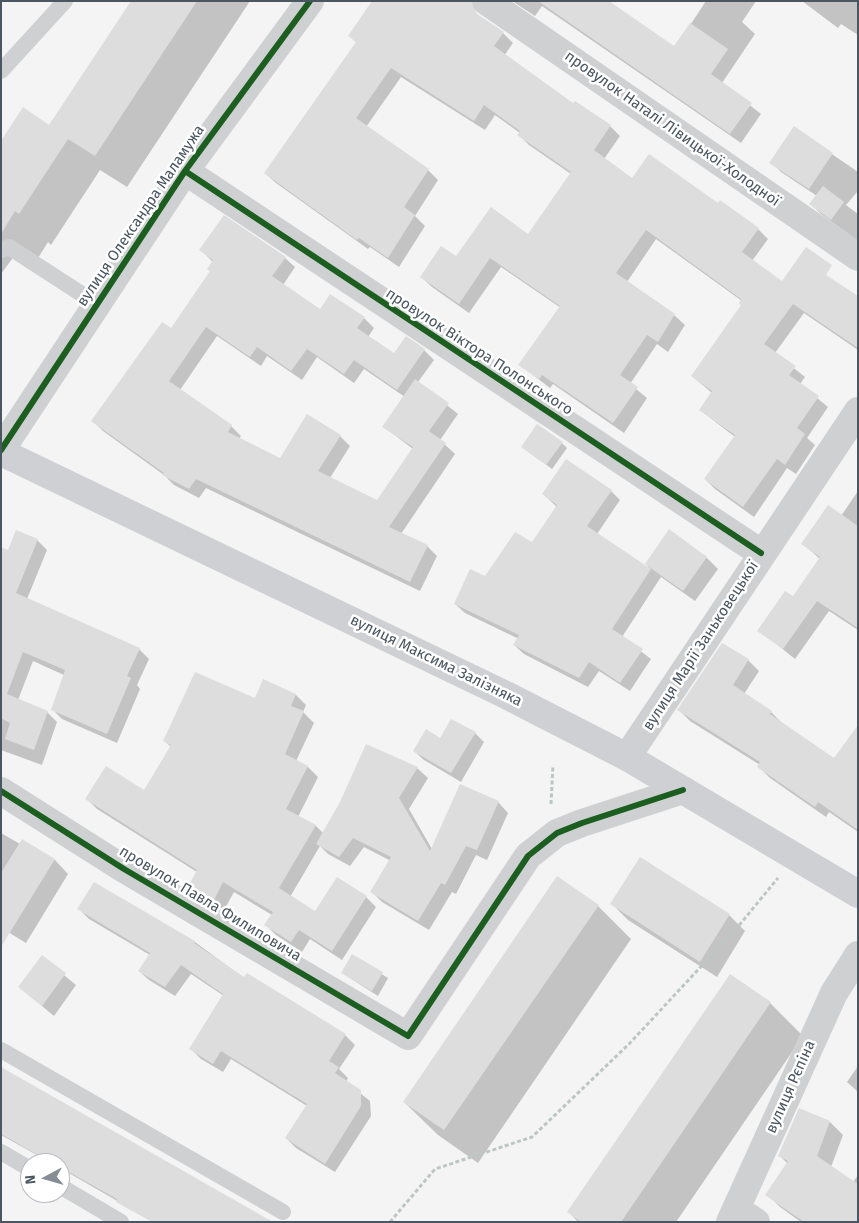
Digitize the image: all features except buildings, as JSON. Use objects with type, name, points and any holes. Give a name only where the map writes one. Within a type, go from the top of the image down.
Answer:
[{"type":"main road","name":"вулиця Максима Залізняка","points":[[1,451],[506,695],[627,757],[858,894]]},
{"type":"street","name":"вулиця Олександра Маламужа","points":[[1,451],[185,170],[310,1]]},
{"type":"street","name":"провулок Наталі Лівицької-Холодної","points":[[486,1],[858,257]]},
{"type":"street","name":"провулок Віктора Полонського","points":[[185,170],[761,553]]},
{"type":"street","name":"вулиця Марії Заньковецької","points":[[627,757],[761,553],[858,410]]},
{"type":"street","name":"провулок Павла Филиповича","points":[[1,790],[124,869],[408,1036],[528,856],[558,833],[574,826],[683,790]]},
{"type":"street","name":"вулиця Рєпіна","points":[[741,1217],[834,993],[858,955]]},
{"type":"lane","points":[[1,71],[65,1]]},
{"type":"lane","points":[[1,250],[9,247],[97,304]]},
{"type":"lane","points":[[1,1050],[283,1212]]},
{"type":"lane","points":[[1,1152],[20,1163]]},
{"type":"lane","points":[[70,1192],[121,1222]]},
{"type":"path","points":[[390,1222],[435,1169],[532,1137],[629,1044],[736,929],[796,856]]},
{"type":"cycle path","points":[[1,450],[185,171],[310,1]]},
{"type":"cycle path","points":[[185,171],[761,553]]},
{"type":"cycle path","points":[[1,791],[124,869],[408,1036],[528,856],[557,833],[683,790]]}]
